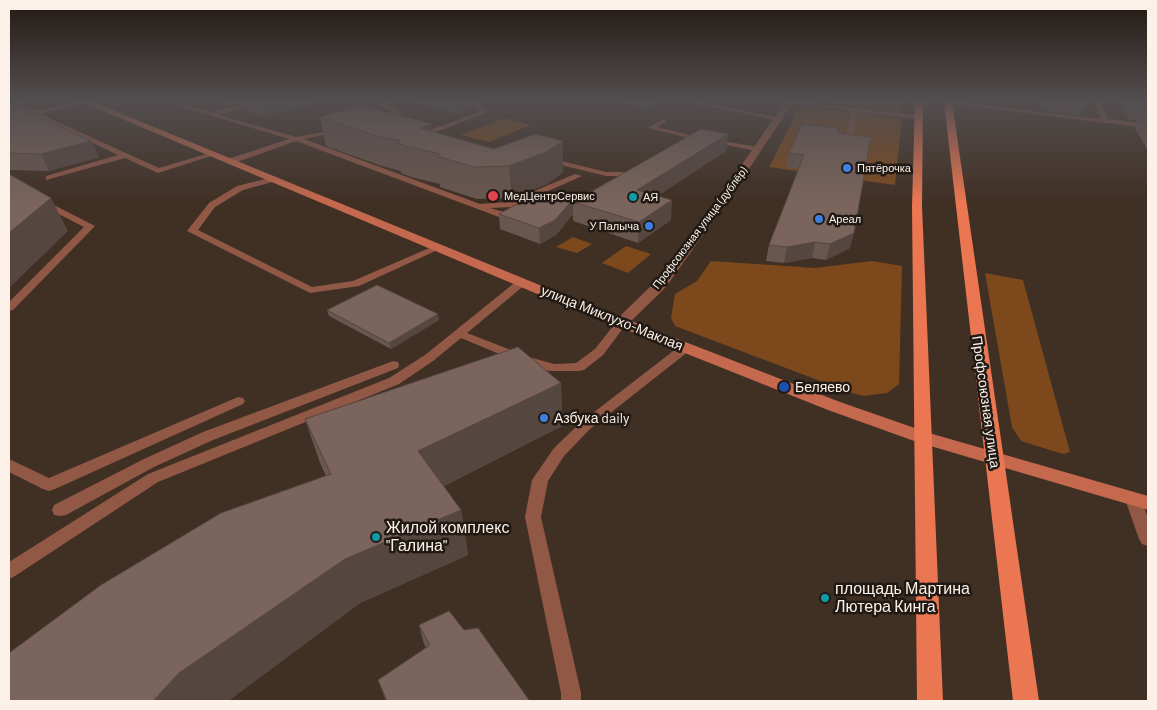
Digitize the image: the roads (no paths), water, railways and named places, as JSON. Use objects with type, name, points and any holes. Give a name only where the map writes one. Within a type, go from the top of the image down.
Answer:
[{"type":"main road","name":"улица Миклухо-Маклая","points":[[168,135],[621,323],[834,406],[923,438],[1141,501]]},
{"type":"main road","points":[[918,135],[917,206],[930,701]]},
{"type":"main road","name":"Профсоюзная улица","points":[[952,135],[1026,701]]},
{"type":"street","name":"Профсоюзная улица (дублёр)","points":[[621,323],[660,284],[768,135]]},
{"type":"lane","points":[[80,135],[158,171],[214,154]]},
{"type":"lane","points":[[283,135],[479,205],[499,214],[525,214]]},
{"type":"lane","points":[[231,161],[296,139],[315,135]]},
{"type":"lane","points":[[420,135],[406,140],[424,144]]},
{"type":"lane","points":[[685,135],[757,149]]},
{"type":"lane","points":[[686,142],[694,137]]},
{"type":"lane","points":[[49,178],[126,157]]},
{"type":"lane","points":[[540,157],[606,174],[632,174]]},
{"type":"lane","points":[[617,183],[648,164]]},
{"type":"lane","points":[[479,205],[509,205],[578,176]]},
{"type":"lane","points":[[273,179],[240,188],[212,205],[192,232],[310,290],[355,284],[437,248]]},
{"type":"lane","points":[[9,308],[90,226],[30,195]]},
{"type":"lane","points":[[9,571],[153,478],[394,381],[429,358],[522,282]]},
{"type":"lane","points":[[458,333],[526,360],[554,368],[579,367],[600,352],[621,323]]},
{"type":"lane","points":[[571,701],[571,693],[533,517],[540,480],[559,452],[585,426],[685,348]]},
{"type":"lane","points":[[60,510],[149,463],[208,436],[393,365]]},
{"type":"lane","points":[[9,465],[49,485],[238,402]]},
{"type":"lane","points":[[1141,501],[1148,539]]},
{"type":"place","name":"Пятёрочка","points":[[847,168]]},
{"type":"place","name":"МедЦентрСервис","points":[[493,196]]},
{"type":"place","name":"АЯ","points":[[633,197]]},
{"type":"place","name":"Ареал","points":[[819,219]]},
{"type":"place","name":"У Палыча","points":[[649,226]]},
{"type":"place","name":"Беляево","points":[[784,387]]},
{"type":"place","name":"Азбука daily","points":[[544,418]]},
{"type":"place","name":"Жилой комплекс \"Галина\"","points":[[376,537]]},
{"type":"place","name":"площадь Мартина Лютера Кинга","points":[[825,598]]}]
